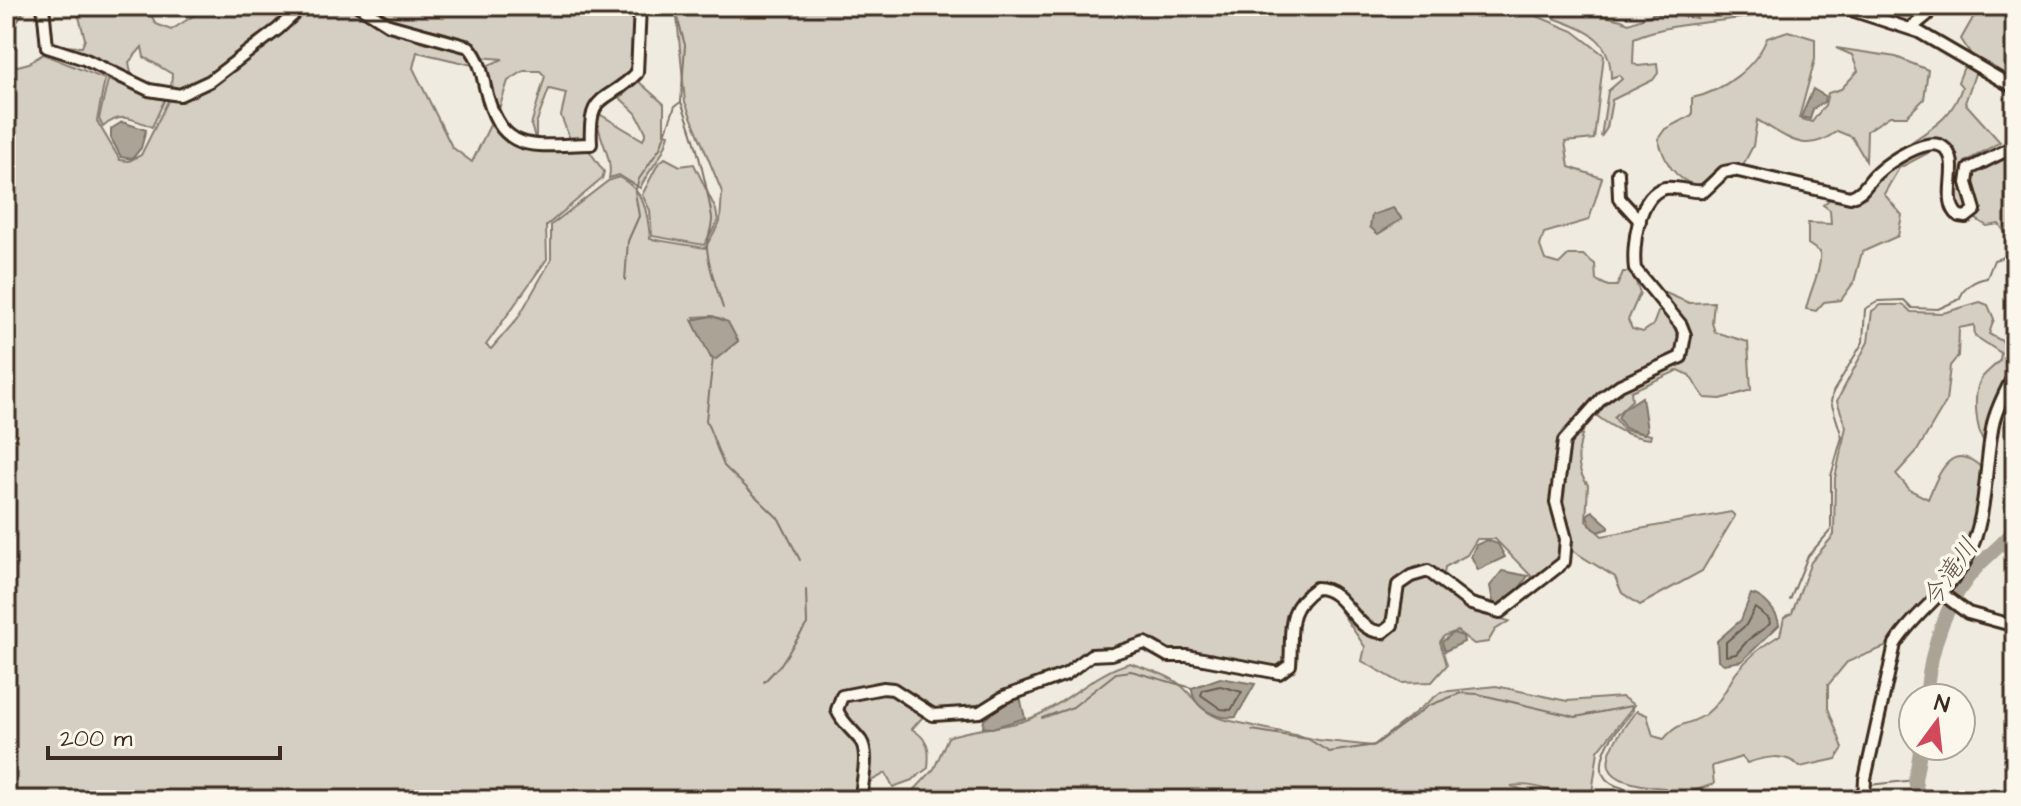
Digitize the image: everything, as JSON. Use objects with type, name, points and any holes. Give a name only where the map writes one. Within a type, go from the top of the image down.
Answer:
[{"type":"street","points":[[43,6],[47,47],[84,59],[149,90],[180,95],[195,91],[221,72],[286,22],[297,6]]},
{"type":"street","points":[[359,6],[389,25],[469,47],[480,64],[491,115],[497,125],[527,146],[542,147],[591,144],[590,118],[598,100],[619,91],[637,73],[640,6]]},
{"type":"street","points":[[1839,6],[1911,28],[2015,88]]},
{"type":"street","points":[[1911,28],[1927,15],[1930,6]]},
{"type":"street","points":[[861,800],[865,755],[860,740],[844,725],[837,710],[842,696],[893,689],[933,715],[980,712],[1004,697],[1066,674],[1091,655],[1112,654],[1145,643],[1168,656],[1187,656],[1279,673],[1290,665],[1292,619],[1302,597],[1316,588],[1333,591],[1366,627],[1383,632],[1394,620],[1398,585],[1411,576],[1428,571],[1471,604],[1500,612],[1560,566],[1566,555],[1566,539],[1556,502],[1564,441],[1602,398],[1620,385],[1675,363],[1685,347],[1685,335],[1675,316],[1635,269],[1640,221],[1657,192],[1667,188],[1704,191],[1724,172],[1734,170],[1850,197],[1859,195],[1877,172],[1922,145],[1934,144],[1943,146],[1949,154],[1951,205],[1959,216],[1966,217],[1975,210],[1967,183],[1969,169],[2015,146]]},
{"type":"street","points":[[1618,173],[1619,198],[1640,221]]},
{"type":"street","points":[[1864,800],[1865,779],[1895,644],[1905,627],[1944,596],[1974,543],[1981,521],[1993,424],[2015,373]]},
{"type":"street","points":[[1944,596],[1968,613],[2015,626]]},
{"type":"shaded area","points":[[6,6],[27,6],[6,39]]},
{"type":"shaded area","points":[[76,6],[146,6],[156,24],[171,30],[209,6],[294,6],[292,14],[196,87],[171,89],[172,74],[144,57],[142,47],[129,62],[131,73],[126,75],[58,46],[82,47],[85,39]]},
{"type":"shaded area","points":[[300,6],[354,6],[390,30],[461,46],[477,66],[417,52],[413,68],[452,147],[472,162],[490,125],[528,150],[588,149],[604,172],[602,179],[546,226],[547,259],[486,345],[491,349],[518,318],[551,260],[551,225],[608,181],[619,177],[634,188],[646,211],[650,239],[705,248],[720,222],[722,192],[685,102],[676,6],[1513,6],[1573,31],[1604,55],[1594,139],[1565,142],[1569,167],[1602,178],[1589,220],[1544,233],[1540,246],[1545,260],[1559,264],[1568,255],[1583,255],[1595,264],[1596,280],[1608,286],[1617,286],[1623,272],[1632,272],[1640,293],[1628,320],[1632,329],[1643,332],[1653,325],[1658,312],[1663,311],[1678,329],[1679,353],[1632,377],[1559,443],[1553,502],[1561,559],[1534,579],[1495,539],[1477,539],[1467,555],[1445,567],[1443,583],[1464,608],[1509,621],[1495,630],[1488,642],[1474,644],[1457,631],[1444,636],[1440,642],[1447,665],[1432,682],[1401,683],[1362,661],[1365,647],[1335,603],[1375,638],[1386,640],[1393,629],[1366,626],[1332,589],[1302,595],[1288,664],[1282,669],[1169,654],[1151,643],[1111,652],[979,710],[928,711],[912,729],[927,745],[928,768],[912,780],[893,787],[886,773],[869,782],[871,800],[6,800],[6,69],[29,63],[43,54],[105,79],[97,121],[120,160],[129,161],[141,155],[168,101],[203,88],[221,77],[256,49]],"holes":[[[694,317],[722,319],[738,341],[716,359]]]},
{"type":"shaded area","points":[[365,6],[636,6],[635,65],[627,82],[596,100],[587,120],[586,138],[570,139],[561,116],[566,93],[549,89],[536,124],[536,141],[531,125],[545,76],[540,71],[524,71],[508,81],[499,109],[505,120],[498,117],[486,66],[503,59],[479,57],[472,47],[453,35],[393,22]]},
{"type":"shaded area","points":[[1690,6],[1702,6],[1710,14],[1754,12],[1753,16],[1677,26],[1634,38],[1633,63],[1638,66],[1657,64],[1658,73],[1653,80],[1612,100],[1607,128],[1601,137],[1608,91],[1622,79],[1619,75],[1611,78],[1610,64],[1602,44],[1587,32],[1554,18],[1559,10],[1629,23],[1655,13],[1697,18]]},
{"type":"shaded area","points":[[1867,6],[1927,6],[1925,12],[1906,24]]},
{"type":"shaded area","points":[[2000,6],[2015,6],[2015,80],[1972,56],[1961,39],[1974,16]]},
{"type":"shaded area","points":[[1788,31],[1815,39],[1815,59],[1799,118],[1812,122],[1825,105],[1828,93],[1841,89],[1858,71],[1852,55],[1836,48],[1896,57],[1928,70],[1924,99],[1907,116],[1890,116],[1867,131],[1866,161],[1852,137],[1837,131],[1826,138],[1806,143],[1787,138],[1757,120],[1753,146],[1743,165],[1726,168],[1697,186],[1682,179],[1667,162],[1658,139],[1665,129],[1692,115],[1692,98],[1715,90],[1737,77],[1755,59],[1767,38]]},
{"type":"shaded area","points":[[1966,62],[1977,68],[1965,103],[2000,142],[1965,162],[1964,184],[1971,199],[1970,212],[1961,213],[1954,199],[1958,184],[1949,144],[1913,141],[1937,124],[1954,105],[1962,87],[1958,82]]},
{"type":"shaded area","points":[[108,80],[165,99],[152,127],[121,118],[103,127],[99,119]]},
{"type":"shaded area","points":[[638,81],[664,104],[664,133],[669,134],[640,188],[619,175],[609,178],[609,162],[596,112],[643,140],[646,132],[636,113],[620,98]]},
{"type":"shaded area","points":[[1927,149],[1928,153],[1899,168],[1884,194],[1902,215],[1898,236],[1862,252],[1854,282],[1841,300],[1824,302],[1816,311],[1806,309],[1820,259],[1820,252],[1808,244],[1808,223],[1831,224],[1830,210],[1823,205],[1832,197],[1858,200],[1866,197],[1883,174]]},
{"type":"shaded area","points":[[2015,154],[2015,224],[2006,234],[1999,224],[1987,226],[1976,219],[1979,212],[1970,175],[1981,165]]},
{"type":"shaded area","points":[[665,158],[680,166],[694,164],[716,210],[718,221],[704,245],[652,236],[650,210],[642,195],[658,164]]},
{"type":"shaded area","points":[[1661,291],[1689,303],[1714,302],[1712,323],[1715,332],[1748,342],[1751,390],[1721,399],[1705,398],[1689,375],[1679,370],[1631,391],[1632,400],[1614,417],[1624,430],[1651,435],[1650,439],[1622,431],[1597,416],[1617,394],[1663,372],[1686,356],[1688,324]]},
{"type":"shaded area","points":[[1980,302],[1988,305],[1994,319],[1989,334],[2015,348],[2015,359],[1991,410],[1985,444],[1977,421],[1978,386],[2000,360],[2001,353],[1975,336],[1974,325],[1959,328],[1958,356],[1950,366],[1946,402],[1917,451],[1896,474],[1910,490],[1928,499],[1948,463],[1954,458],[1971,460],[1982,468],[1973,528],[1958,560],[1885,647],[1847,662],[1828,685],[1828,708],[1843,748],[1836,759],[1800,767],[1788,759],[1768,758],[1747,763],[1742,757],[1712,766],[1714,784],[1681,795],[1679,800],[1664,800],[1665,788],[1616,776],[1610,768],[1612,747],[1637,711],[1647,715],[1653,736],[1664,739],[1675,729],[1700,718],[1711,709],[1746,662],[1780,635],[1784,618],[1792,613],[1811,562],[1834,535],[1835,478],[1846,427],[1837,401],[1868,342],[1872,311],[1881,305],[1904,305],[1911,312],[1943,313]]},
{"type":"shaded area","points":[[1579,429],[1583,431],[1579,465],[1588,485],[1586,521],[1602,536],[1731,512],[1735,516],[1702,571],[1640,605],[1622,593],[1615,577],[1573,551],[1560,500],[1567,442]]},
{"type":"shaded area","points":[[1130,663],[1173,680],[1202,707],[1222,719],[1318,740],[1373,746],[1441,692],[1496,686],[1567,701],[1622,697],[1634,705],[1598,751],[1591,800],[1522,785],[1511,786],[1553,800],[905,800],[934,769],[948,737],[1027,720],[1106,673]]},
{"type":"water","points":[[1813,89],[1825,96],[1824,102],[1813,109],[1810,119],[1801,117]]},
{"type":"water","points":[[122,122],[146,130],[141,148],[132,159],[121,157],[111,138],[111,129]]},
{"type":"water","points":[[1393,208],[1402,219],[1378,234],[1370,227],[1372,215]]},
{"type":"water","points":[[712,316],[728,322],[738,341],[716,359],[711,358],[692,320]]},
{"type":"water","points":[[1642,397],[1647,430],[1644,434],[1625,428],[1618,418],[1622,410]]},
{"type":"water","points":[[1592,511],[1609,526],[1608,529],[1598,532],[1590,525],[1587,515]]},
{"type":"water","points":[[1487,540],[1498,544],[1505,557],[1478,570],[1471,556],[1476,545]]},
{"type":"water","points":[[1502,571],[1528,576],[1517,591],[1494,607],[1490,586]]},
{"type":"water","points":[[1751,594],[1769,605],[1779,625],[1742,661],[1724,664],[1718,660],[1717,641],[1741,620]]},
{"type":"water","points":[[1453,633],[1463,636],[1464,642],[1445,651],[1442,642]]},
{"type":"water","points":[[1220,678],[1255,684],[1236,717],[1222,717],[1207,711],[1193,695],[1192,688]]},
{"type":"water","points":[[1020,697],[1025,718],[992,728],[983,727],[984,720],[999,707]]},
{"type":"waterway","points":[[625,280],[628,241],[639,216],[635,192],[639,179],[660,148],[675,106],[681,102],[685,45],[674,6]]},
{"type":"waterway","points":[[681,102],[696,144],[706,187],[712,217],[708,255],[723,308]]},
{"type":"waterway","points":[[1790,600],[1808,556],[1831,530],[1831,476],[1842,437],[1831,402],[1833,392],[1863,342],[1865,309],[1879,301],[1904,300],[1912,308],[1938,309],[1960,299],[1970,285],[1987,278],[1994,260],[2015,254]]},
{"type":"waterway","points":[[713,358],[706,420],[724,466],[779,519],[800,560]]},
{"type":"waterway","name":"今滝川","points":[[1928,682],[1941,627],[1957,594],[1979,565],[2015,529]]},
{"type":"waterway","points":[[764,682],[781,664],[807,624],[806,590]]},
{"type":"waterway","points":[[1042,718],[1073,707],[1116,673],[1131,671],[1192,688]]},
{"type":"waterway","points":[[1252,730],[1308,739],[1329,752],[1375,745],[1428,706],[1461,693],[1478,694],[1576,717],[1631,706],[1633,710],[1607,746],[1602,764],[1604,777],[1625,788],[1669,795],[1679,800]]},
{"type":"waterway","name":"今滝川","points":[[1918,762],[1915,780],[1919,800]]},
{"type":"waterway","points":[[1870,785],[1915,780]]},
{"type":"waterway","points":[[1818,800],[1859,790]]}]
